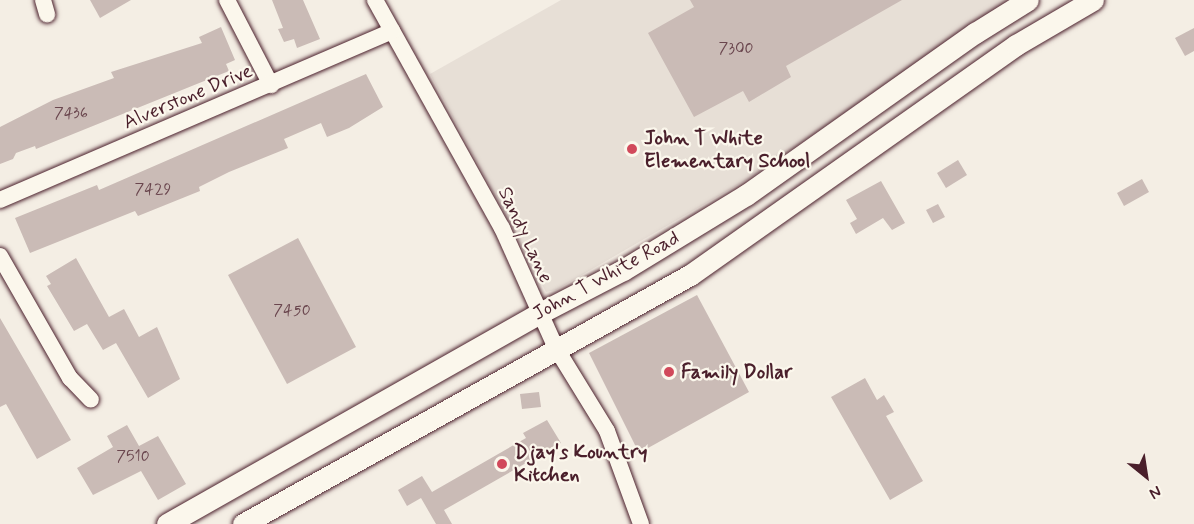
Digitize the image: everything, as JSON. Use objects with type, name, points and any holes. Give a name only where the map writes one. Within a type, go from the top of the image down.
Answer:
[{"type":"main road","name":"John T White Road","points":[[167,524],[538,314],[623,270],[786,168],[966,39],[1029,0]]},
{"type":"main road","name":"John T White Road","points":[[243,524],[690,274],[803,197],[1016,45],[1093,0]]},
{"type":"main road","points":[[786,168],[803,197]]},
{"type":"street","points":[[227,0],[271,85]]},
{"type":"street","name":"Sandy Lane","points":[[375,0],[502,228],[538,314],[556,348],[607,431],[641,524]]},
{"type":"street","name":"Alverstone Drive","points":[[0,200],[392,31]]},
{"type":"street","points":[[0,256],[70,378],[91,400]]},
{"type":"shaded area","name":"John T White Elementary School","points":[[561,0],[1008,0],[753,176],[556,290],[546,292],[430,74]]},
{"type":"building","points":[[90,0],[131,0],[100,18]]},
{"type":"building","points":[[272,0],[303,0],[320,39],[297,48],[294,39],[284,42],[278,29],[283,28]]},
{"type":"building","points":[[690,0],[902,0],[786,66],[791,77],[749,102],[743,91],[694,117],[648,33],[694,7]]},
{"type":"building","points":[[221,27],[235,60],[226,64],[229,71],[36,149],[35,146],[16,153],[13,159],[0,164],[0,127],[53,100],[114,78],[111,72],[202,43],[199,37]]},
{"type":"building","points":[[1194,28],[1194,51],[1185,56],[1175,38]]},
{"type":"building","points":[[366,74],[383,107],[349,128],[327,137],[321,123],[284,139],[288,148],[229,172],[199,187],[200,191],[138,216],[135,211],[30,253],[15,218],[97,185],[99,190]]},
{"type":"building","points":[[958,160],[967,175],[946,188],[937,173]]},
{"type":"building","points":[[1142,179],[1149,192],[1124,206],[1117,193]]},
{"type":"building","points":[[881,181],[905,223],[892,230],[883,218],[856,234],[850,223],[857,219],[846,200]]},
{"type":"building","points":[[938,204],[945,217],[933,223],[926,210]]},
{"type":"building","points":[[298,238],[356,347],[287,384],[228,275]]},
{"type":"building","points":[[76,258],[109,317],[124,309],[139,337],[157,327],[180,379],[148,398],[116,343],[103,350],[87,324],[74,331],[47,286],[51,284],[46,276]]},
{"type":"building","name":"Family Dollar","points":[[697,295],[749,392],[639,453],[589,353]]},
{"type":"building","points":[[0,318],[71,440],[37,459],[6,404],[0,407]]},
{"type":"building","points":[[865,378],[877,400],[884,395],[894,412],[886,416],[923,481],[890,500],[831,397]]},
{"type":"building","points":[[539,392],[541,407],[522,409],[520,394]]},
{"type":"building","name":"Djay's Kountry Kitchen","points":[[547,420],[561,443],[444,510],[452,524],[436,524],[421,498],[407,506],[398,490],[422,476],[432,492],[526,438],[523,433]]},
{"type":"building","points":[[127,425],[139,446],[158,436],[186,484],[158,500],[141,471],[93,495],[77,468],[113,447],[107,436]]},
{"type":"place","name":"John T White Elementary School","points":[[632,149]]},
{"type":"place","name":"Family Dollar","points":[[669,372]]},
{"type":"place","name":"Djay's Kountry Kitchen","points":[[502,464]]}]
